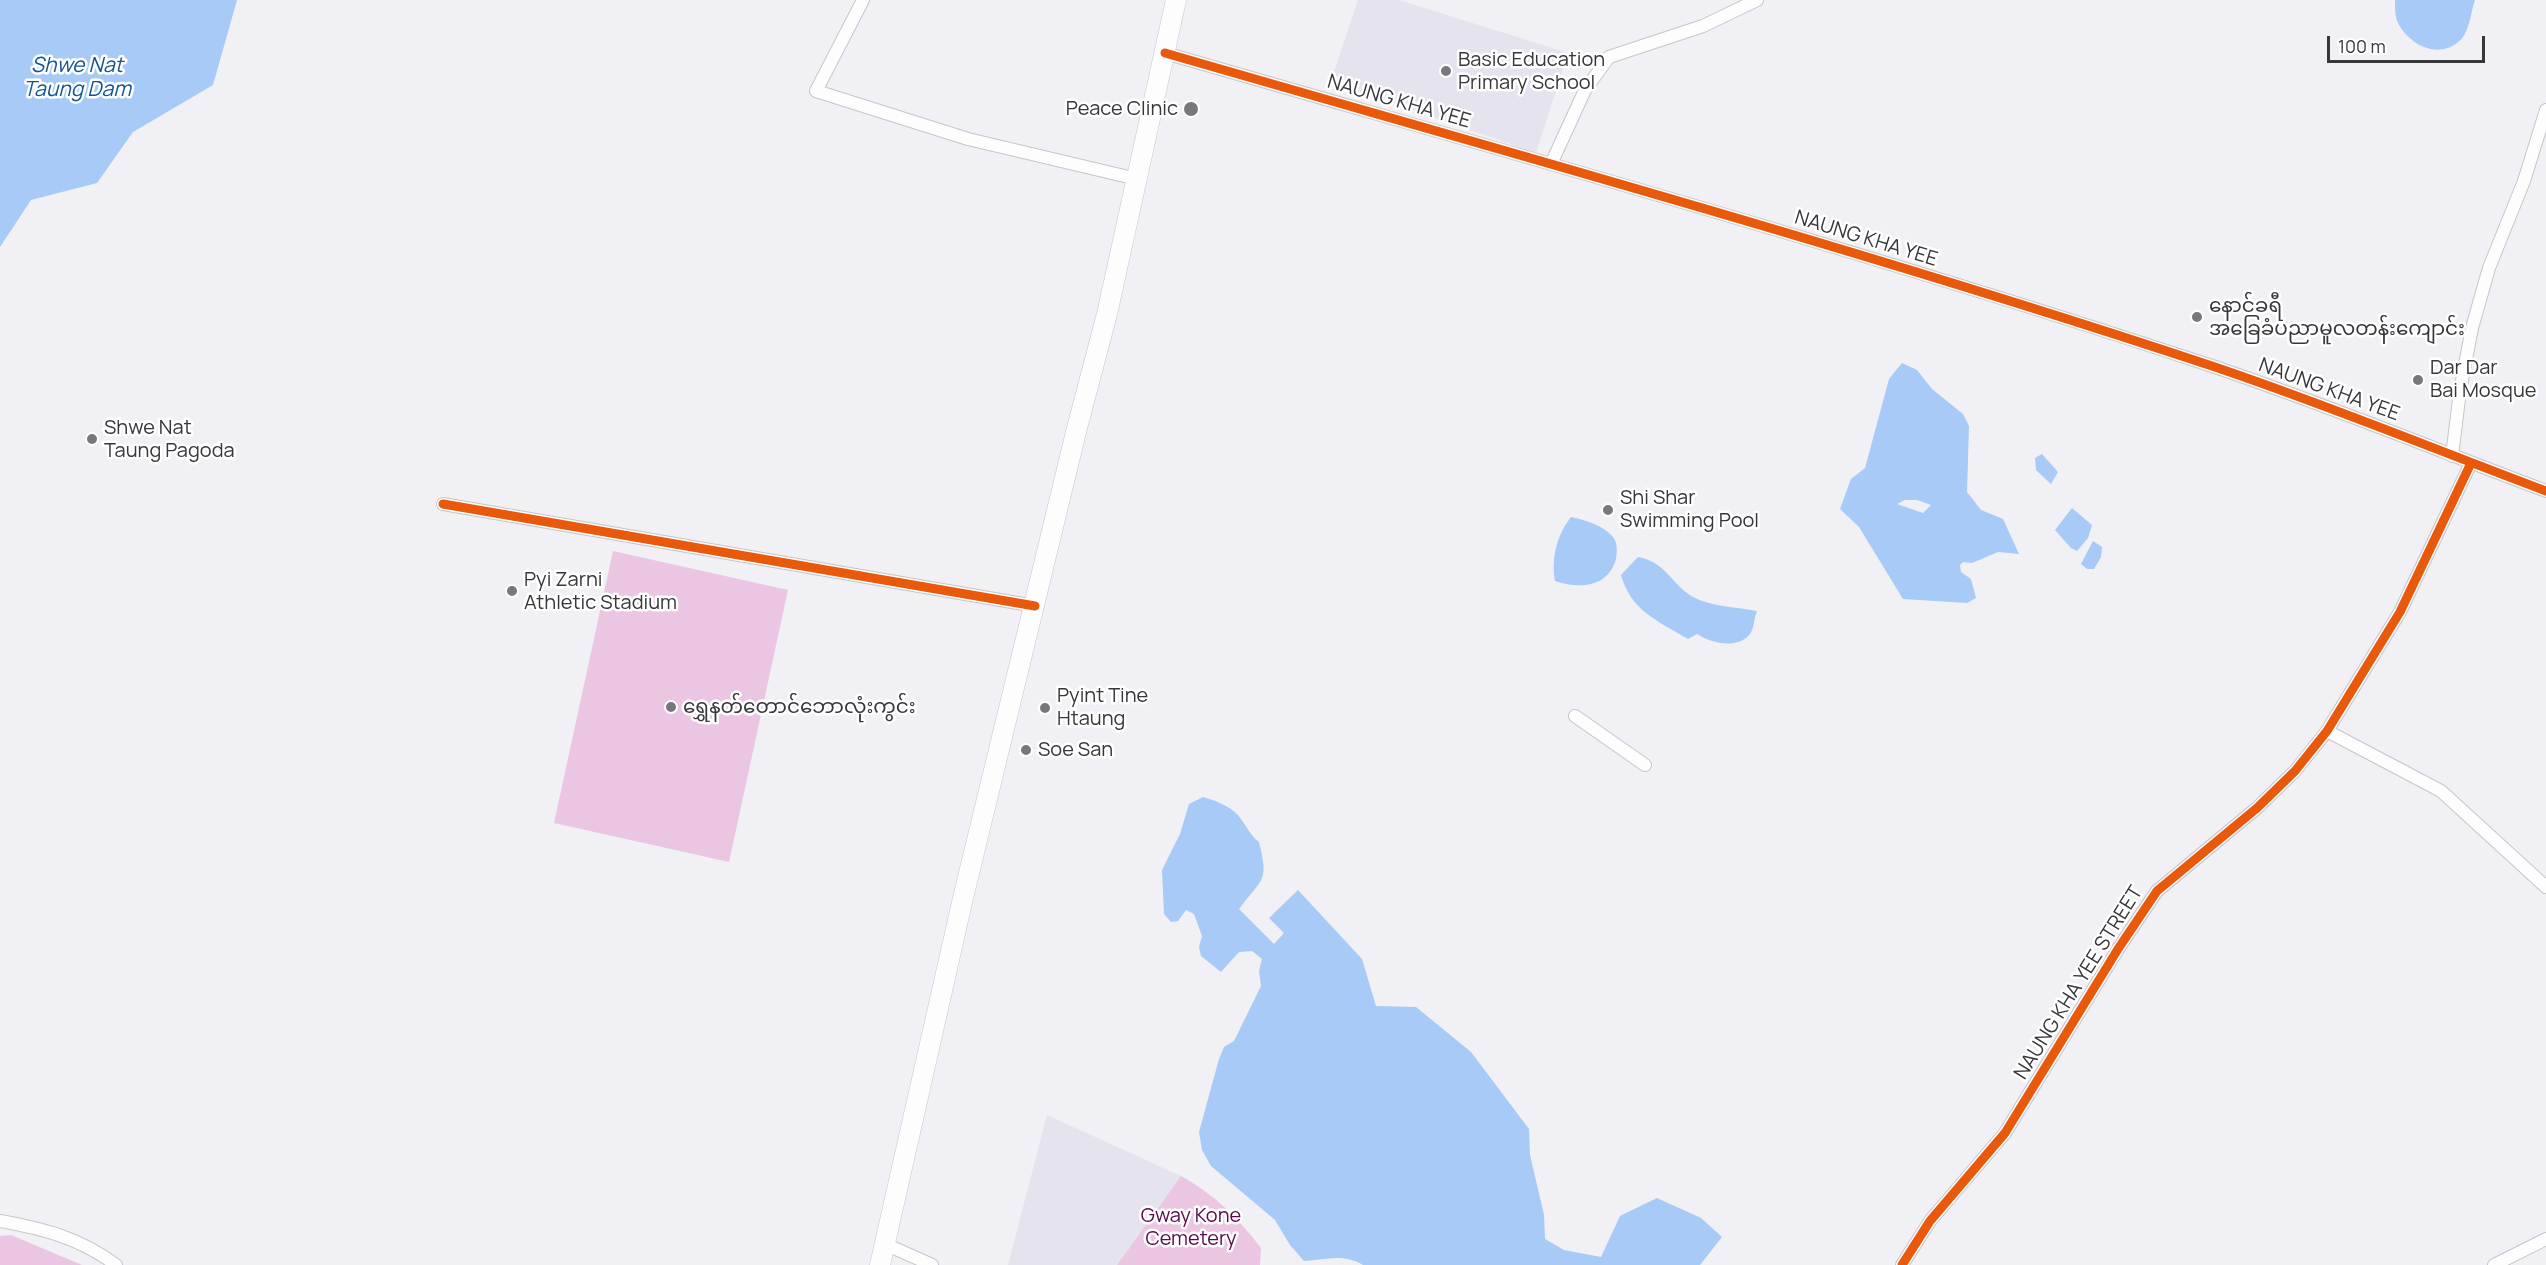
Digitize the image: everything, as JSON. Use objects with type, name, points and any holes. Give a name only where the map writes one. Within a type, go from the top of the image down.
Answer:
[{"type":"highway","points":[[880,1265],[963,898],[1077,428],[1107,315],[1176,0]]},
{"type":"street","points":[[863,0],[816,91],[968,139],[1137,179]]},
{"type":"street","points":[[1551,164],[1585,90],[1609,57],[1703,26],[1757,0]]},
{"type":"street","name":"NAUNG KHA YEE","points":[[1165,53],[1551,164],[1934,278],[2200,362],[2333,408],[2546,491]]},
{"type":"street","points":[[2452,456],[2460,391],[2472,328],[2489,268],[2524,182],[2546,110]]},
{"type":"street","name":"NAUNG KHA YEE STREET","points":[[1902,1265],[1930,1221],[2005,1134],[2118,949],[2157,891],[2257,808],[2295,771],[2327,732],[2400,612],[2471,463]]},
{"type":"street","points":[[443,504],[1035,606]]},
{"type":"street","points":[[1575,716],[1646,765]]},
{"type":"street","points":[[2327,732],[2441,791],[2546,886]]},
{"type":"street","points":[[0,1221],[39,1228],[92,1247],[116,1265]]},
{"type":"street","points":[[2494,1265],[2546,1239]]},
{"type":"street","points":[[885,1244],[932,1265]]},
{"type":"shaded area","points":[[1358,0],[1399,0],[1568,53],[1536,153],[1331,81]]},
{"type":"shaded area","points":[[1047,1115],[1181,1176],[1117,1265],[1008,1265]]},
{"type":"green space","name":"ရွှေနတ်တောင်ဘောလုံးကွင်း","points":[[613,551],[788,590],[729,862],[554,823]]},
{"type":"green space","name":"Gway Kone Cemetery","points":[[1181,1176],[1215,1199],[1243,1227],[1261,1248],[1260,1265],[1117,1265]]},
{"type":"green space","points":[[11,1235],[82,1265],[0,1265],[0,1236]]},
{"type":"water","name":"Shwe Nat Taung Dam","points":[[0,0],[237,0],[213,85],[133,132],[97,183],[31,200],[0,247]]},
{"type":"water","points":[[2395,0],[2475,0],[2465,34],[2457,43],[2440,50],[2416,43],[2403,31],[2397,21]]},
{"type":"water","points":[[1902,363],[1917,370],[1932,389],[1963,414],[1969,426],[1967,492],[1981,510],[2003,519],[2019,554],[1998,552],[1972,563],[1963,562],[1960,565],[1961,572],[1971,579],[1976,598],[1967,603],[1903,599],[1859,527],[1840,509],[1851,479],[1865,468],[1889,379]],"holes":[[[1905,500],[1917,500],[1931,505],[1923,513],[1897,504]]]},
{"type":"water","points":[[2042,454],[2058,472],[2051,484],[2036,470],[2035,458]]},
{"type":"water","points":[[2072,508],[2092,525],[2088,538],[2077,551],[2071,548],[2055,530]]},
{"type":"water","points":[[1571,517],[1599,526],[1616,542],[1616,559],[1612,569],[1600,581],[1574,585],[1555,581],[1556,547]]},
{"type":"water","points":[[2093,541],[2102,547],[2101,557],[2094,569],[2087,569],[2081,564]]},
{"type":"water","points":[[1638,557],[1647,559],[1662,568],[1693,597],[1716,605],[1757,611],[1750,634],[1745,639],[1731,643],[1716,642],[1697,634],[1688,639],[1647,614],[1631,598],[1621,575]]},
{"type":"water","points":[[1203,797],[1222,804],[1238,815],[1259,842],[1263,865],[1262,879],[1239,909],[1274,944],[1284,933],[1269,918],[1298,890],[1362,959],[1376,1006],[1416,1007],[1471,1052],[1529,1129],[1530,1155],[1544,1215],[1545,1239],[1564,1250],[1601,1257],[1620,1216],[1657,1198],[1701,1218],[1722,1237],[1700,1265],[1363,1265],[1341,1258],[1304,1261],[1290,1245],[1275,1220],[1211,1166],[1202,1150],[1199,1132],[1219,1059],[1224,1047],[1234,1041],[1261,986],[1259,971],[1262,959],[1252,951],[1239,952],[1221,972],[1201,956],[1199,947],[1202,936],[1194,914],[1186,910],[1178,921],[1171,922],[1164,914],[1162,870],[1180,834],[1189,804]]},
{"type":"cycle path","points":[[1165,53],[1690,204],[2082,324],[2296,396],[2546,491]]},
{"type":"cycle path","points":[[1902,1265],[1930,1221],[2005,1133],[2118,949],[2157,891],[2257,808],[2295,771],[2327,731],[2400,612],[2471,463]]},
{"type":"cycle path","points":[[443,504],[1035,606]]},
{"type":"place","name":"Basic Education Primary School","points":[[1446,71]]},
{"type":"place","name":"Peace Clinic","points":[[1191,109]]},
{"type":"place","name":"နောင်ခရီ အခြေခံပညာမူလတန်းကျောင်း","points":[[2197,317]]},
{"type":"place","name":"Dar Dar Bai Mosque","points":[[2418,380]]},
{"type":"place","name":"Shwe Nat Taung Pagoda","points":[[92,439]]},
{"type":"place","name":"Shi Shar Swimming Pool","points":[[1608,510]]},
{"type":"place","name":"Pyi Zarni Athletic Stadium","points":[[512,591]]},
{"type":"place","name":"ရွှေနတ်တောင်ဘောလုံးကွင်း","points":[[671,707]]},
{"type":"place","name":"Pyint Tine Htaung","points":[[1045,708]]},
{"type":"place","name":"Soe San","points":[[1026,750]]}]
